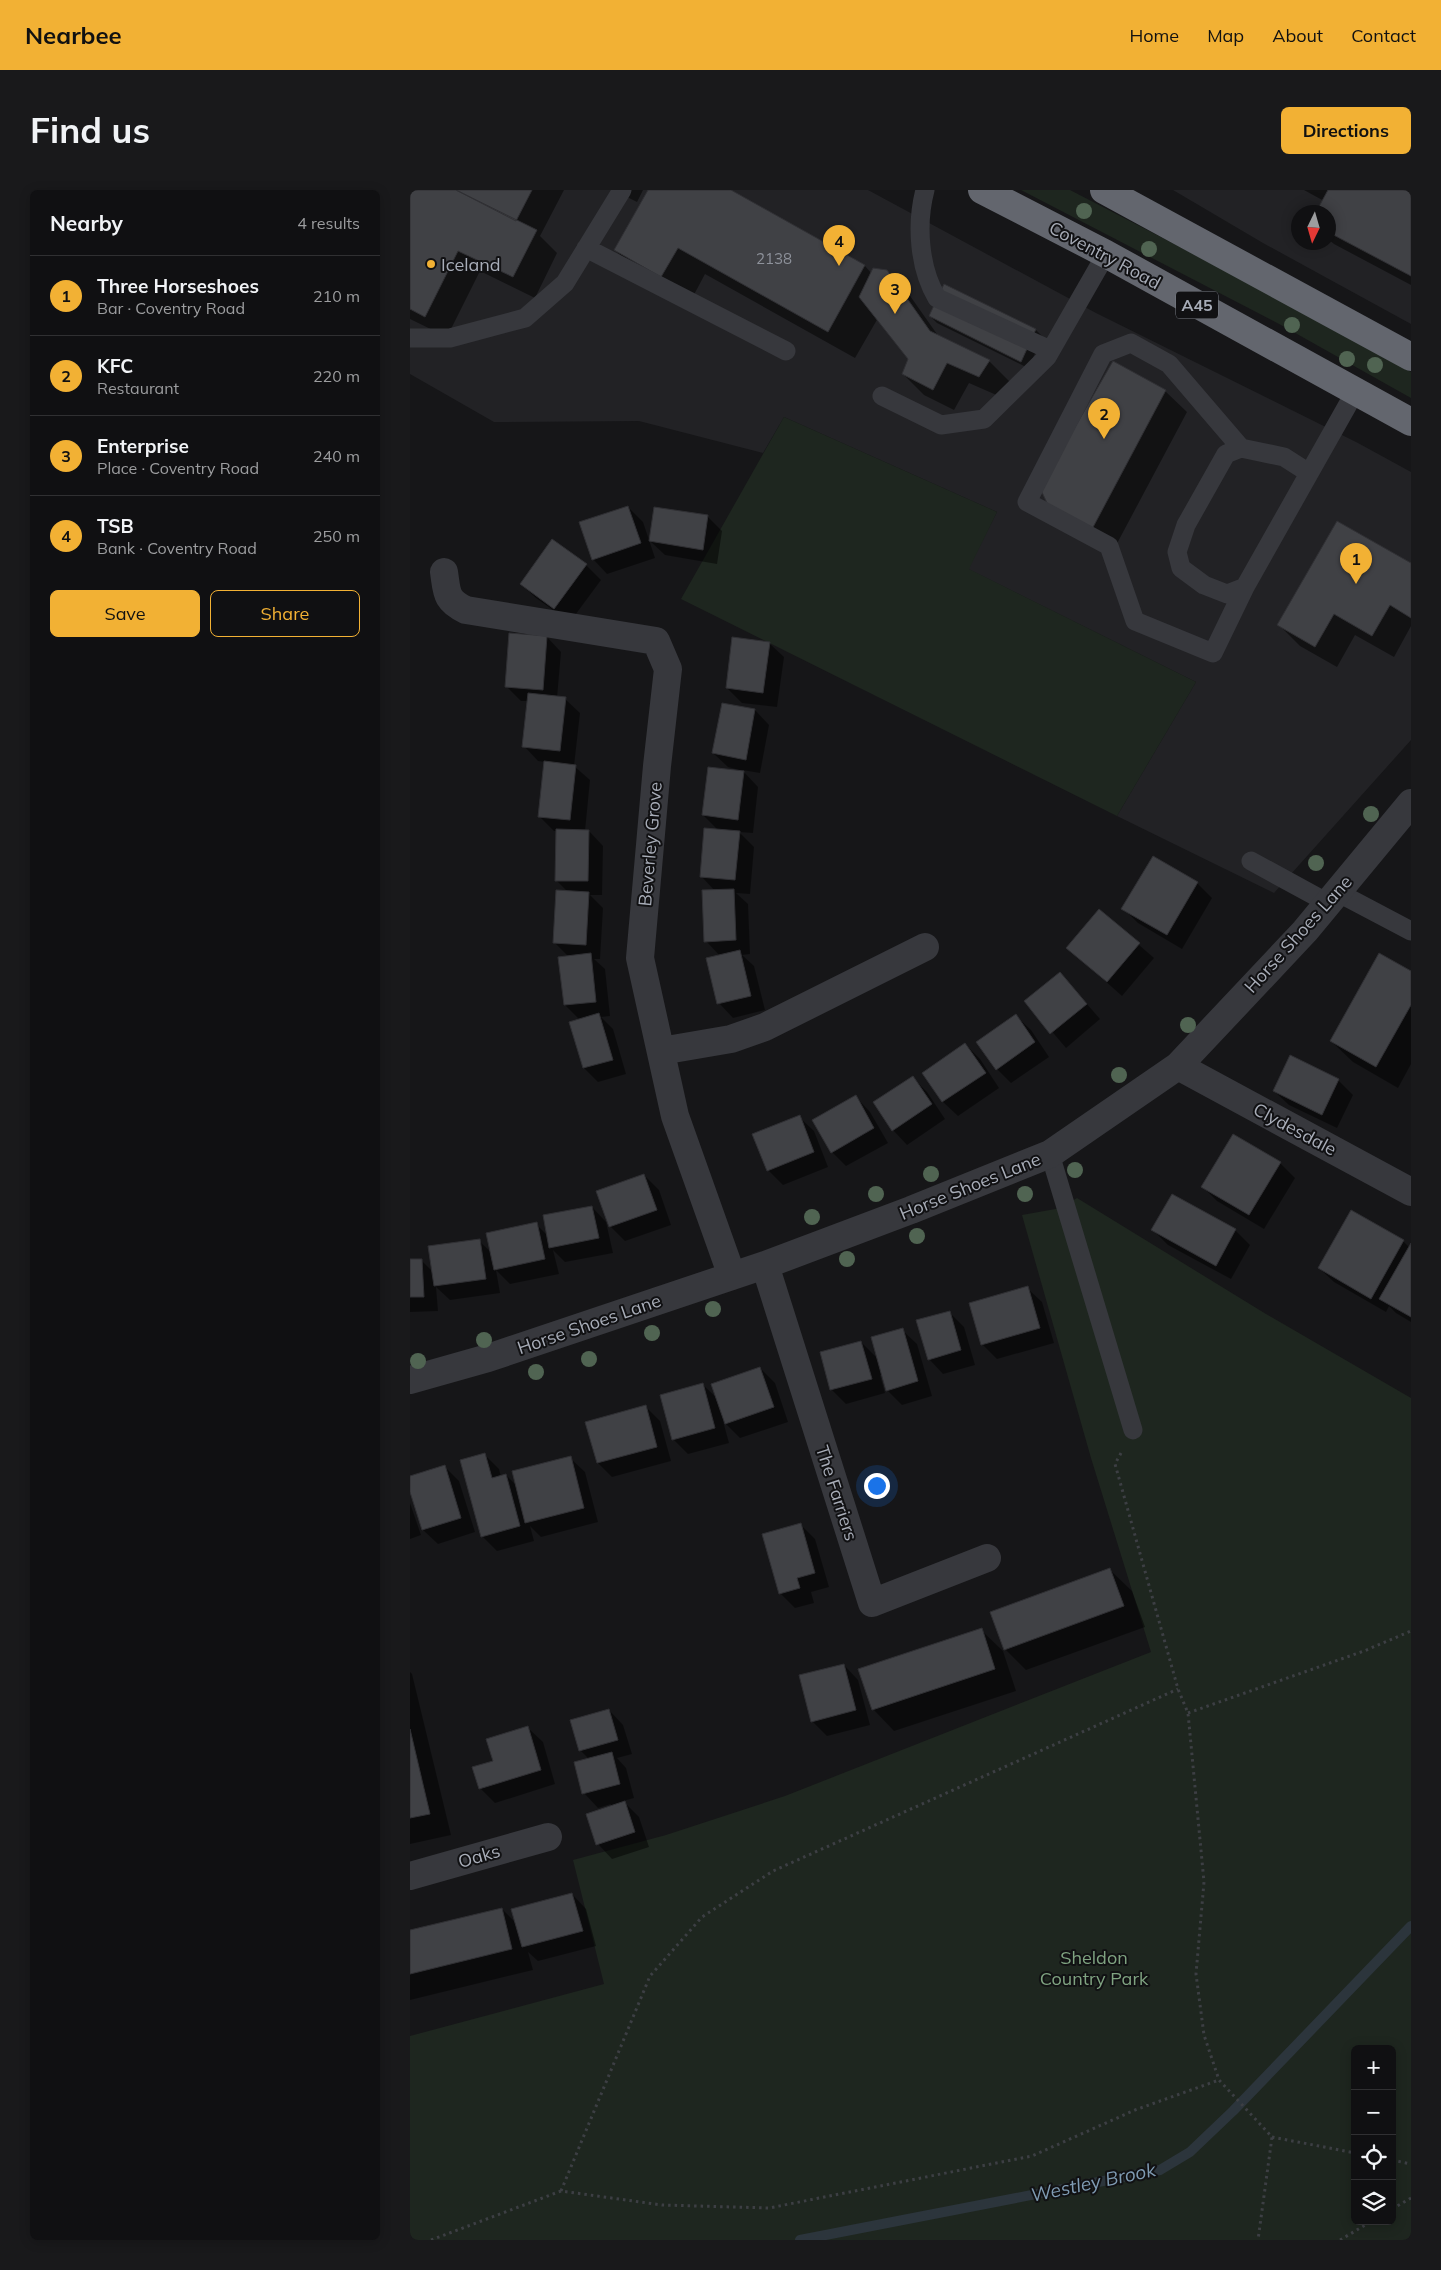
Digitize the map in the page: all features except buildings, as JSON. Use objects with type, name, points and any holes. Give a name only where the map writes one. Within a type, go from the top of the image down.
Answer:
[{"type":"highway","name":"Coventry Road","points":[[982,190],[1106,254],[1411,422]]},
{"type":"highway","points":[[1104,190],[1411,356]]},
{"type":"street","name":"Beverley Grove","points":[[444,572],[448,597],[454,604],[466,610],[656,642],[668,669],[656,766],[640,958],[675,1116],[732,1276]]},
{"type":"street","name":"Horse Shoes Lane","points":[[410,1380],[488,1358],[765,1265],[911,1210],[1050,1154],[1178,1066],[1305,931],[1411,803]]},
{"type":"street","points":[[660,1051],[731,1039],[765,1027],[925,947]]},
{"type":"street","name":"Clydesdale","points":[[1178,1066],[1411,1192]]},
{"type":"street","name":"The Farriers","points":[[765,1265],[872,1603],[988,1558]]},
{"type":"street","name":"Oaks","points":[[410,1876],[548,1837]]},
{"type":"lane","points":[[410,338],[450,338],[525,318],[565,283],[622,190]]},
{"type":"lane","points":[[925,190],[921,222],[922,254],[928,283],[938,298],[1050,350]]},
{"type":"lane","points":[[586,248],[786,352]]},
{"type":"lane","points":[[882,396],[941,424],[984,419],[1047,357],[1106,254]]},
{"type":"lane","points":[[1241,448],[1169,364],[1131,342],[1103,354],[1027,502],[1109,546],[1135,621],[1213,653],[1245,587],[1356,392]]},
{"type":"lane","points":[[1245,587],[1227,594],[1204,585],[1182,568],[1177,552],[1186,525],[1222,460],[1226,454],[1241,448],[1284,457],[1309,473]]},
{"type":"lane","points":[[1251,860],[1411,932]]},
{"type":"lane","points":[[1050,1154],[1133,1430]]},
{"type":"path","points":[[1133,1430],[1115,1464],[1178,1689],[1188,1713],[1204,1882],[1196,1974],[1204,2034],[1219,2080],[1272,2137],[1351,2152]]},
{"type":"path","points":[[1188,1713],[1364,1651],[1411,1631]]},
{"type":"path","points":[[562,2191],[650,1976],[702,1917],[773,1871],[1178,1689]]},
{"type":"path","points":[[431,2240],[562,2191],[662,2205],[769,2208],[1032,2156],[1135,2110],[1219,2080]]},
{"type":"path","points":[[1258,2240],[1272,2137]]},
{"type":"path","points":[[1396,2161],[1411,2164]]},
{"type":"path","points":[[1396,2207],[1411,2198]]},
{"type":"path","points":[[1340,2240],[1365,2225]]},
{"type":"shaded area","points":[[410,190],[868,190],[1096,313],[1358,443],[1411,472],[1411,740],[1274,893],[1117,816],[1196,682],[968,569],[997,512],[784,417],[763,453],[639,421],[494,422],[410,374]]},
{"type":"shaded area","points":[[1173,190],[1411,190],[1411,324],[1263,243]]},
{"type":"green space","points":[[1021,190],[1070,190],[1209,262],[1411,372],[1411,398],[1281,325]]},
{"type":"green space","points":[[784,417],[997,512],[969,569],[1196,682],[1117,816],[681,599]]},
{"type":"green space","name":"Sheldon Country Park","points":[[1077,1198],[1266,1314],[1411,1398],[1411,2240],[410,2240],[410,2036],[604,1984],[573,1860],[666,1835],[785,1796],[1151,1652],[1091,1458],[1022,1215],[1061,1208]]},
{"type":"waterway","name":"Westley Brook","points":[[800,2240],[1160,2170],[1190,2152],[1233,2111],[1411,1926]]},
{"type":"place","name":"Iceland","points":[[431,264]]},
{"type":"place","name":"TSB","points":[[839,266]]},
{"type":"place","name":"Enterprise","points":[[895,314]]},
{"type":"place","name":"KFC","points":[[1104,439]]},
{"type":"place","name":"Three Horseshoes","points":[[1356,584]]}]
